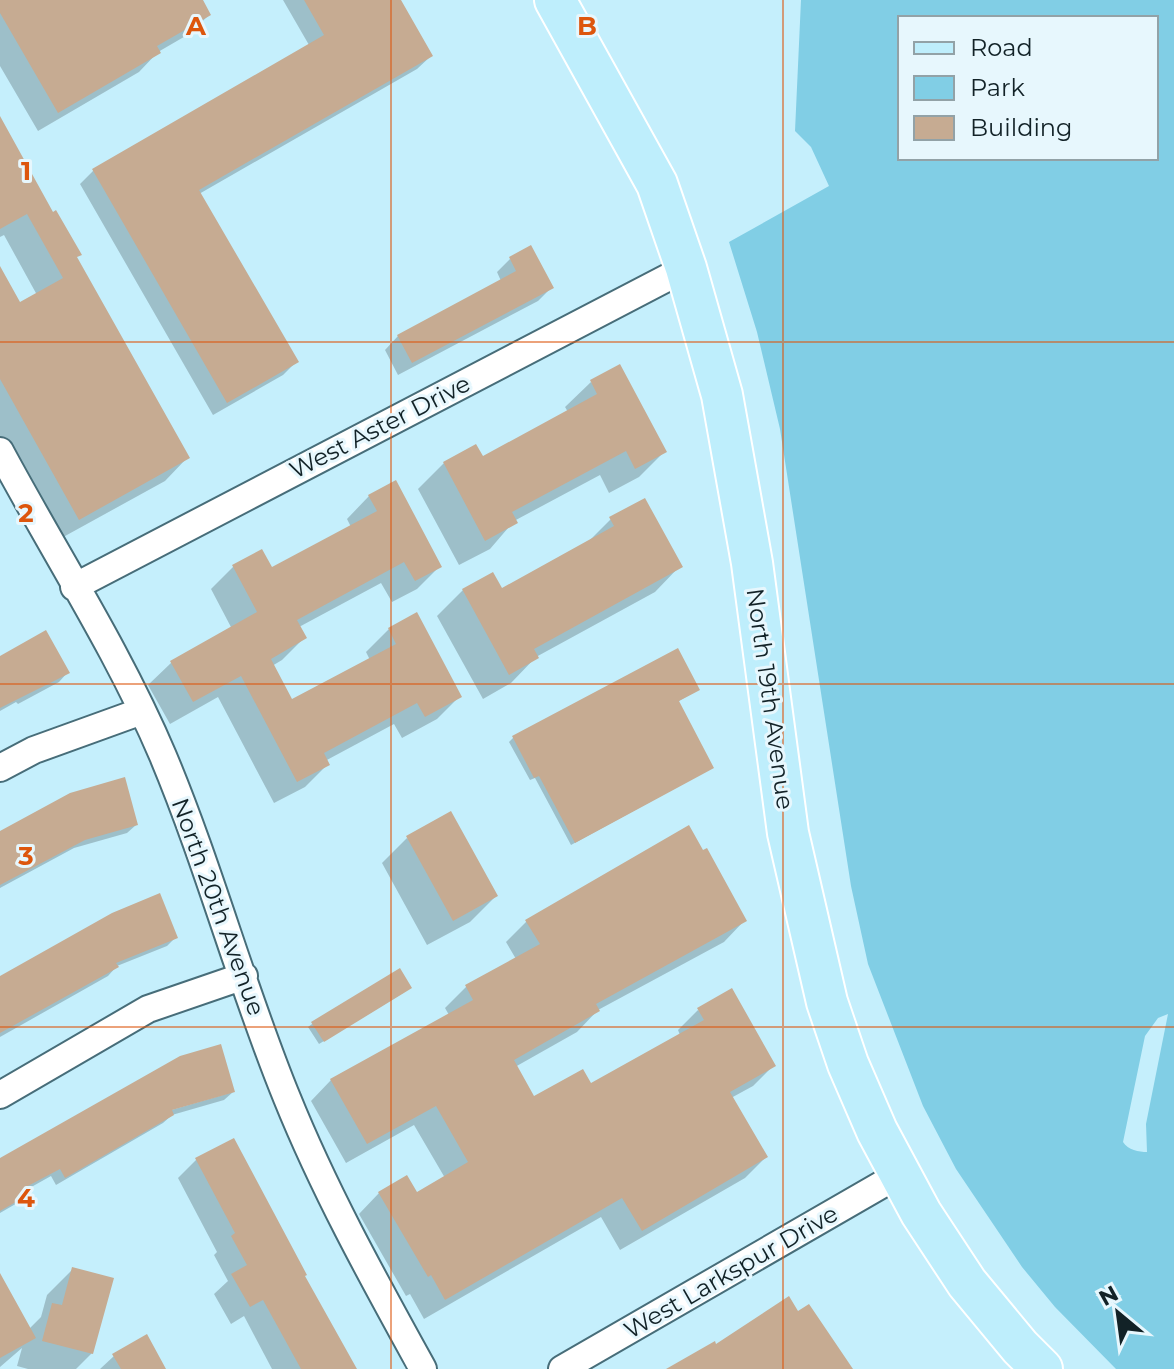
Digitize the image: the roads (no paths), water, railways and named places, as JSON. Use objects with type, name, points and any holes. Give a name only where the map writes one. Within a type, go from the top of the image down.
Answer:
[{"type":"main road","name":"North 19th Avenue","points":[[555,0],[657,184],[686,268],[722,395],[752,563],[788,833],[811,941],[848,1064],[877,1131],[921,1213],[967,1283],[1042,1369]]},
{"type":"street","name":"West Aster Drive","points":[[74,587],[686,268]]},
{"type":"street","name":"North 20th Avenue","points":[[0,451],[142,711],[164,759],[286,1096],[312,1158],[423,1369]]},
{"type":"street","points":[[0,768],[34,750],[142,711]]},
{"type":"street","points":[[0,1095],[148,1009],[244,976]]},
{"type":"street","name":"West Larkspur Drive","points":[[562,1369],[900,1174]]}]
